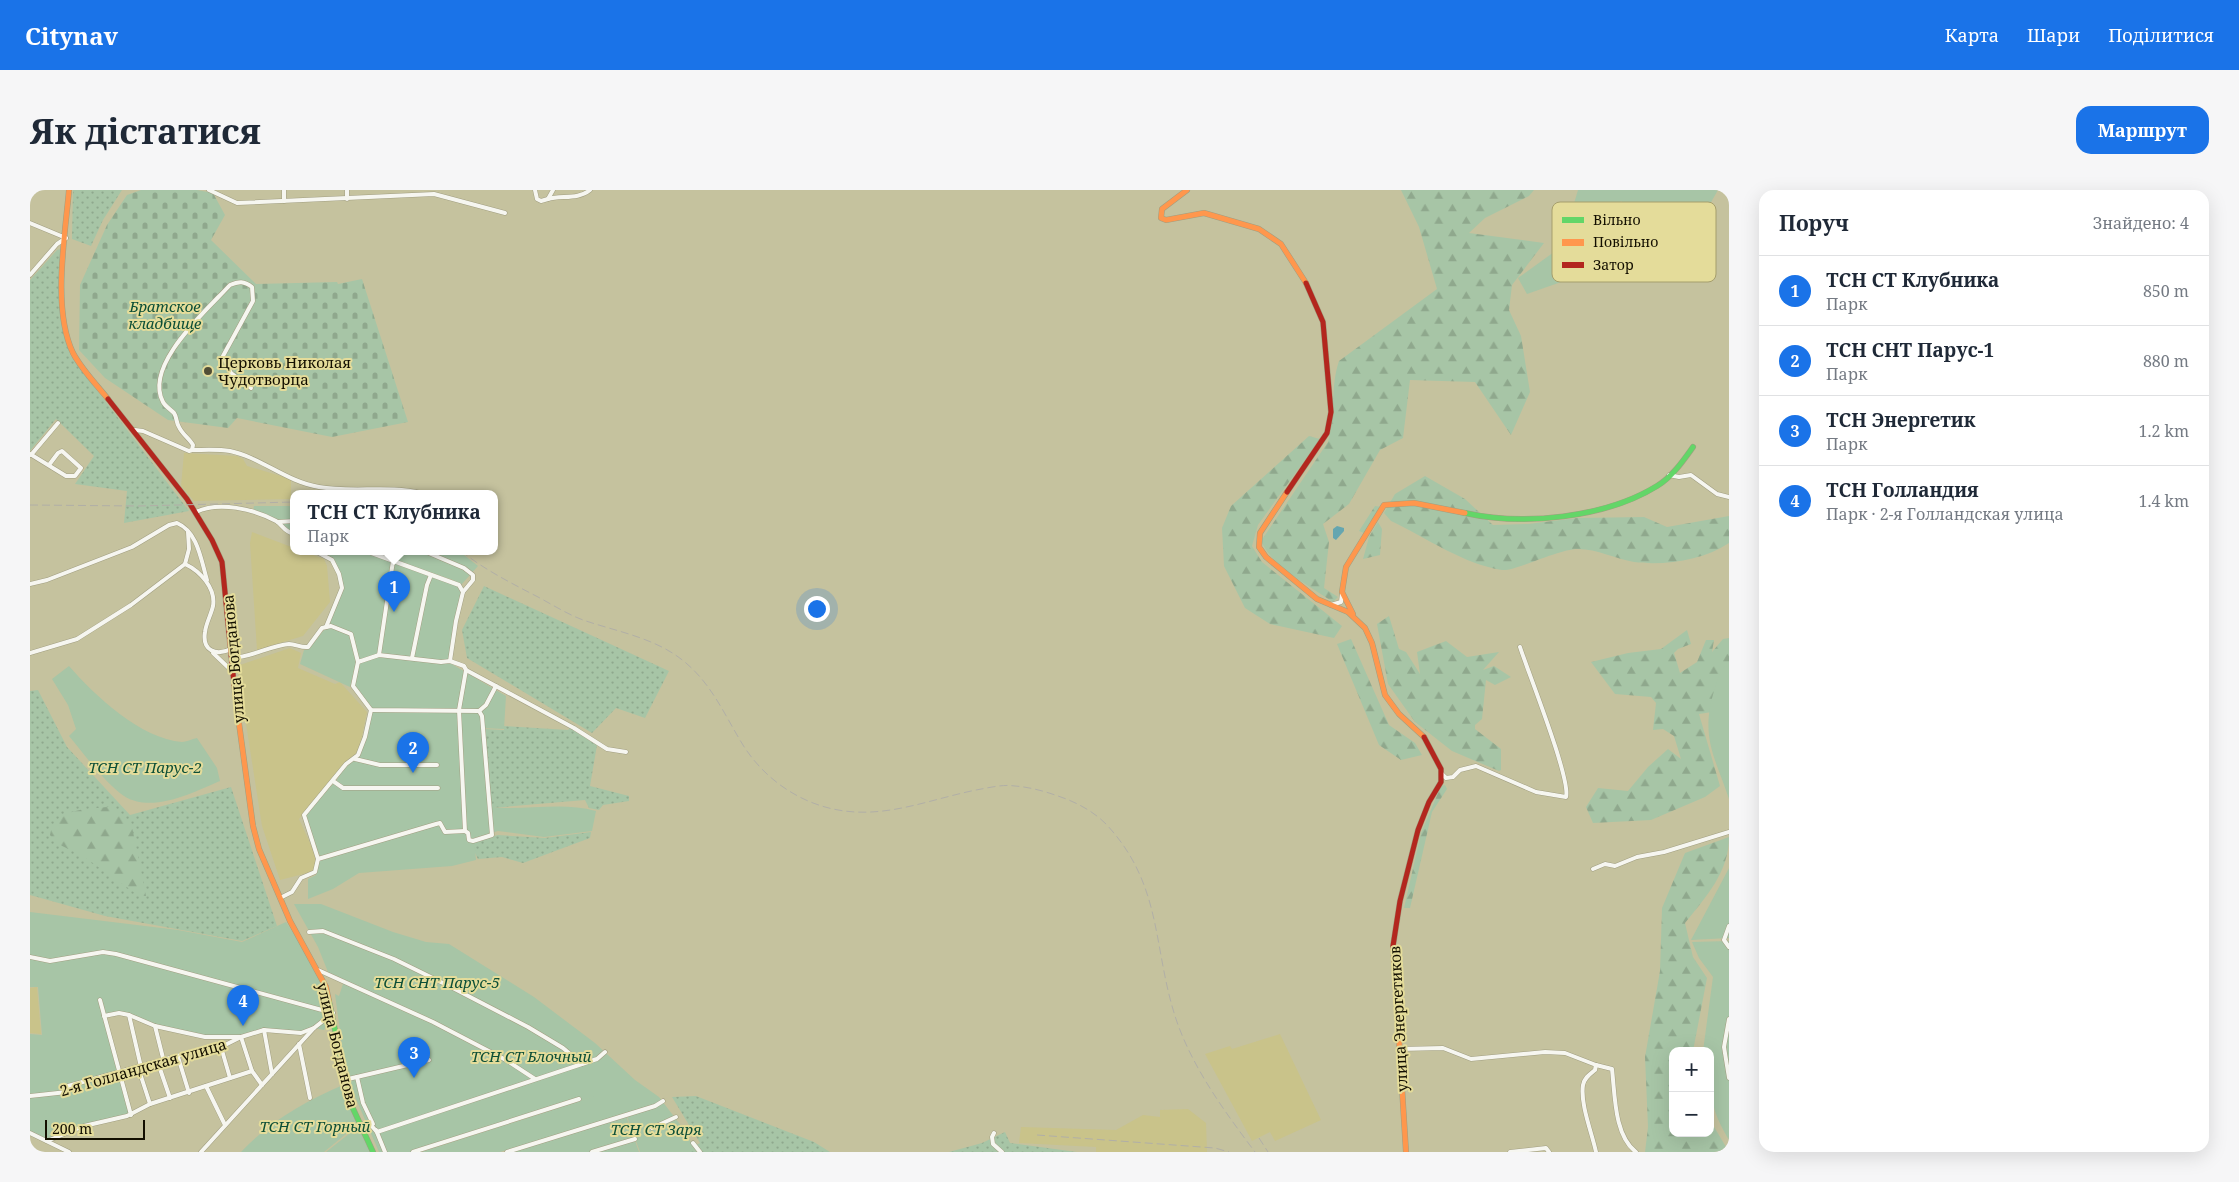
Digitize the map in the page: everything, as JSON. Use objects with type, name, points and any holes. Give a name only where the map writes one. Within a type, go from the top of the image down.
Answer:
[{"type":"main road","name":"улица Богданова","points":[[69,190],[63,279],[70,343],[86,370],[196,512],[215,544],[222,562],[233,672],[253,826],[259,850],[290,921],[326,987],[333,1013],[344,1080],[350,1102],[373,1152]]},
{"type":"main road","points":[[1187,190],[1162,209],[1161,218],[1166,220],[1203,213],[1268,234],[1289,255],[1320,311],[1325,334],[1331,412],[1328,433],[1260,533],[1258,540],[1266,557],[1316,599],[1356,618]]},
{"type":"main road","points":[[1444,776],[1431,746],[1399,714],[1385,695],[1372,643],[1365,628],[1347,605],[1342,592],[1346,566],[1384,505],[1404,502],[1474,516],[1529,522],[1559,517],[1633,497],[1655,488],[1693,447]]},
{"type":"main road","name":"улица Энергетиков","points":[[1406,1152],[1393,946],[1400,901],[1418,830],[1429,802],[1444,776]]},
{"type":"street","points":[[209,190],[237,203],[245,200],[284,201],[434,192],[505,213]]},
{"type":"street","points":[[284,190],[284,201]]},
{"type":"street","points":[[347,190],[347,198]]},
{"type":"street","points":[[536,190],[537,199],[542,201],[557,196],[571,197],[588,192]]},
{"type":"street","points":[[548,199],[553,190]]},
{"type":"street","points":[[30,223],[66,238]]},
{"type":"street","points":[[30,275],[57,244],[66,238]]},
{"type":"street","points":[[192,450],[193,445],[178,426],[175,415],[163,403],[160,394],[160,377],[165,362],[175,346],[230,285],[238,281],[252,287],[253,301],[223,356],[231,373],[251,388]]},
{"type":"street","points":[[49,465],[58,453],[62,451],[81,468],[75,476],[66,476],[31,455],[58,423]]},
{"type":"street","points":[[133,430],[143,432],[189,451],[231,452],[302,483],[317,487],[348,490],[402,490]]},
{"type":"street","points":[[1669,475],[1678,477],[1692,475],[1717,494],[1729,497]]},
{"type":"street","points":[[196,512],[204,508],[228,508],[256,513],[278,522],[290,521]]},
{"type":"street","points":[[278,522],[285,532],[290,533]]},
{"type":"street","points":[[30,584],[47,580],[132,548],[169,525],[177,523],[188,530],[196,544],[208,582],[213,605],[204,634],[205,642],[211,652],[233,672]]},
{"type":"street","points":[[30,653],[77,639],[137,601],[185,564],[189,549],[188,530]]},
{"type":"street","points":[[323,555],[332,560],[339,574],[342,588],[326,627]]},
{"type":"street","points":[[377,555],[459,585],[463,592]]},
{"type":"street","points":[[433,555],[464,568],[473,575],[473,580],[463,592],[456,621],[450,661]]},
{"type":"street","points":[[379,655],[393,561]]},
{"type":"street","points":[[185,564],[208,582]]},
{"type":"street","points":[[412,658],[426,585],[431,575]]},
{"type":"street","points":[[1331,605],[1340,602],[1342,592]]},
{"type":"street","points":[[232,658],[250,657],[291,644],[302,648],[308,647],[322,628],[331,626],[351,634],[358,662],[353,686],[371,710],[365,737],[355,759],[346,764],[304,815],[318,858],[315,872],[301,878],[292,892],[280,898]]},
{"type":"street","points":[[1444,776],[1453,777],[1460,770],[1468,766],[1476,766],[1536,792],[1566,797],[1568,791],[1562,769],[1520,647]]},
{"type":"street","points":[[211,652],[219,654],[231,648]]},
{"type":"street","points":[[358,662],[379,655],[441,662],[450,661],[464,666],[466,670],[574,728],[607,749],[626,752]]},
{"type":"street","points":[[466,670],[459,710],[465,831],[468,833],[469,840],[473,841],[492,835],[482,716],[479,711]]},
{"type":"street","points":[[371,710],[479,711],[486,705],[496,686]]},
{"type":"street","points":[[355,759],[380,766],[437,765]]},
{"type":"street","points":[[333,781],[343,788],[438,788]]},
{"type":"street","points":[[318,858],[440,823],[445,832],[465,831]]},
{"type":"street","points":[[1593,869],[1605,864],[1615,866],[1637,857],[1664,852],[1729,832]]},
{"type":"street","points":[[1729,926],[1724,937],[1729,947]]},
{"type":"street","points":[[309,932],[324,931],[394,959],[442,982],[528,1027],[563,1048],[582,1064]]},
{"type":"street","points":[[30,957],[50,961],[103,952],[116,954],[333,1013]]},
{"type":"street","points":[[318,970],[427,1019],[506,1060],[535,1079]]},
{"type":"street","points":[[100,1000],[131,1115]]},
{"type":"street","points":[[104,1016],[119,1013],[129,1015],[155,1026],[205,1037],[241,1037],[252,1071],[262,1085]]},
{"type":"street","points":[[201,1152],[314,1028],[333,1013]]},
{"type":"street","points":[[129,1015],[150,1104]]},
{"type":"street","points":[[1729,1018],[1724,1047],[1729,1078]]},
{"type":"street","points":[[155,1026],[164,1062]]},
{"type":"street","name":"2-я Голландская улица","points":[[30,1096],[67,1092],[68,1086],[164,1062],[178,1056],[221,1047],[241,1037],[264,1030],[301,1033],[314,1028]]},
{"type":"street","points":[[264,1030],[272,1074]]},
{"type":"street","points":[[299,1044],[310,1098]]},
{"type":"street","points":[[221,1047],[230,1078]]},
{"type":"street","points":[[1400,1049],[1443,1048],[1472,1059],[1544,1052],[1565,1053],[1612,1069],[1618,1117],[1627,1145],[1636,1152]]},
{"type":"street","points":[[376,1132],[582,1064],[598,1058],[605,1052]]},
{"type":"street","points":[[178,1056],[189,1093]]},
{"type":"street","points":[[344,1080],[429,1060]]},
{"type":"street","points":[[158,1063],[170,1098]]},
{"type":"street","points":[[1596,1065],[1595,1070],[1589,1074],[1583,1086],[1596,1152]]},
{"type":"street","points":[[47,1141],[84,1126],[131,1115],[150,1104],[189,1093],[252,1071]]},
{"type":"street","points":[[357,1077],[363,1103],[385,1152]]},
{"type":"street","points":[[206,1086],[225,1125]]},
{"type":"street","points":[[413,1152],[579,1099]]},
{"type":"street","points":[[507,1152],[655,1106],[663,1101]]},
{"type":"street","points":[[652,1128],[676,1117]]},
{"type":"street","points":[[360,1124],[370,1124],[376,1132]]},
{"type":"street","points":[[30,1132],[69,1152]]},
{"type":"street","points":[[994,1132],[993,1144],[1002,1152]]},
{"type":"street","points":[[592,1152],[635,1138]]},
{"type":"street","points":[[693,1143],[700,1152]]},
{"type":"street","points":[[1510,1152],[1546,1148],[1549,1152]]},
{"type":"shaded area","points":[[184,453],[237,456],[243,459],[247,466],[291,479],[290,499],[194,501],[181,486]]},
{"type":"shaded area","points":[[252,532],[290,546],[290,555],[313,555],[324,559],[327,566],[330,602],[303,636],[257,650],[250,543]]},
{"type":"shaded area","points":[[290,648],[301,653],[298,668],[335,684],[340,682],[367,712],[359,751],[299,819],[316,856],[315,871],[280,880],[262,826],[237,666]]},
{"type":"shaded area","points":[[37,987],[41,1034],[30,1033],[30,988]]},
{"type":"shaded area","points":[[1280,1034],[1321,1120],[1275,1141],[1270,1132],[1252,1141],[1205,1054],[1230,1046],[1232,1049]]},
{"type":"shaded area","points":[[1188,1109],[1206,1123],[1207,1152],[1096,1152],[1096,1147],[1019,1143],[1021,1127],[1116,1130],[1143,1115],[1160,1117],[1160,1110]]},
{"type":"green space","points":[[73,190],[122,190],[103,220],[91,246],[72,239]]},
{"type":"green space","name":"Братское кладбище","points":[[141,190],[197,190],[213,193],[225,215],[211,240],[256,284],[337,282],[338,284],[362,279],[408,422],[332,437],[237,418],[228,428],[168,420],[105,378],[79,350],[80,285],[107,225],[127,195]]},
{"type":"green space","points":[[1401,190],[1534,190],[1529,196],[1485,218],[1469,233],[1544,243],[1512,285],[1509,310],[1521,336],[1530,392],[1511,435],[1475,382],[1410,380],[1403,438],[1380,450],[1349,504],[1323,524],[1329,542],[1324,588],[1338,597],[1333,602],[1283,568],[1274,560],[1261,541],[1328,442],[1332,422],[1336,371],[1339,361],[1437,289],[1419,227]]},
{"type":"green space","points":[[1578,190],[1718,190],[1711,202],[1574,202]]},
{"type":"green space","points":[[61,249],[62,308],[70,355],[189,511],[124,523],[127,491],[75,484],[94,456],[56,419],[30,451],[30,280],[57,250]]},
{"type":"green space","points":[[1552,253],[1552,282],[1561,282],[1527,294],[1518,278]]},
{"type":"green space","points":[[1309,436],[1320,439],[1258,525],[1252,546],[1262,562],[1342,626],[1334,638],[1270,624],[1245,608],[1224,566],[1222,528],[1231,506]]},
{"type":"green space","points":[[1425,476],[1465,499],[1493,525],[1528,524],[1577,518],[1644,517],[1667,527],[1729,516],[1729,543],[1696,558],[1671,562],[1634,562],[1578,549],[1559,553],[1508,570],[1488,567],[1445,550],[1391,521],[1384,513],[1395,494]]},
{"type":"green space","points":[[254,506],[290,506],[290,530],[284,529],[278,519],[268,518],[253,511]]},
{"type":"green space","points":[[1375,506],[1382,507],[1364,533],[1359,531]]},
{"type":"green space","points":[[1378,522],[1382,529],[1380,555],[1363,559],[1369,537]]},
{"type":"green space","points":[[325,555],[375,555],[459,586],[462,592],[454,623],[449,659],[446,662],[381,654],[356,662],[350,687],[300,664],[304,650],[309,649],[328,625],[343,588],[333,560]]},
{"type":"green space","points":[[380,555],[464,555],[478,566],[461,585],[453,580]]},
{"type":"green space","points":[[484,586],[669,671],[645,718],[616,708],[592,733],[467,658],[462,630]]},
{"type":"green space","points":[[1389,616],[1399,649],[1406,652],[1420,674],[1417,652],[1446,641],[1467,657],[1499,652],[1483,670],[1494,666],[1511,677],[1495,685],[1486,680],[1482,719],[1475,725],[1475,729],[1501,749],[1501,770],[1499,771],[1452,751],[1415,722],[1388,684],[1377,624]]},
{"type":"green space","points":[[1687,630],[1691,644],[1678,649],[1674,653],[1680,673],[1697,662],[1706,640],[1714,640],[1712,652],[1723,639],[1729,638],[1729,741],[1712,712],[1699,714],[1720,786],[1705,797],[1651,820],[1593,823],[1586,807],[1598,788],[1628,791],[1648,767],[1668,749],[1681,759],[1674,736],[1663,729],[1653,730],[1656,703],[1651,697],[1615,694],[1591,662],[1628,653],[1661,649]]},
{"type":"green space","points":[[1351,639],[1389,725],[1415,743],[1422,755],[1401,760],[1379,745],[1337,644]]},
{"type":"green space","points":[[381,656],[450,663],[506,696],[504,729],[481,728],[489,807],[556,806],[596,811],[592,831],[544,837],[498,831],[474,838],[476,860],[452,866],[359,873],[333,889],[308,899],[308,879],[316,875],[320,856],[305,818],[306,813],[336,781],[346,765],[358,758],[367,736],[371,708],[354,685],[360,662]]},
{"type":"green space","points":[[1729,663],[1729,799],[1714,758],[1708,721],[1714,691],[1720,673]]},
{"type":"green space","name":"ТСН СТ Парус-2","points":[[69,666],[105,702],[120,714],[151,733],[166,739],[182,742],[197,738],[217,768],[220,781],[186,795],[160,802],[147,803],[135,801],[124,796],[102,776],[69,736],[76,729],[68,705],[52,679]]},
{"type":"green space","points":[[38,690],[67,747],[130,815],[231,787],[277,926],[242,941],[105,916],[30,895],[30,691]]},
{"type":"green space","points":[[504,726],[568,730],[570,728],[597,745],[590,786],[629,796],[629,801],[603,805],[599,810],[589,808],[585,800],[492,808],[484,729],[504,730]]},
{"type":"green space","points":[[1445,785],[1447,789],[1432,812],[1410,908],[1404,908],[1421,833],[1441,786]]},
{"type":"green space","points":[[114,806],[127,823],[131,822],[146,896],[138,895],[83,856],[56,843],[50,835],[53,826],[66,814],[85,809]]},
{"type":"green space","points":[[591,832],[590,838],[523,863],[502,857],[478,859],[470,843],[498,835],[545,838]]},
{"type":"green space","points":[[1729,837],[1728,850],[1721,873],[1708,894],[1685,923],[1693,957],[1707,978],[1694,1047],[1669,1047],[1669,1137],[1714,1137],[1714,1127],[1729,1152],[1645,1152],[1648,1127],[1645,1057],[1660,971],[1662,908],[1685,853]]},
{"type":"green space","points":[[1729,868],[1729,938],[1691,940]]},
{"type":"green space","points":[[294,904],[321,904],[393,932],[426,942],[449,944],[534,997],[595,1043],[635,1080],[659,1097],[682,1127],[693,1146],[689,1152],[640,1152],[626,1114],[500,1152],[421,1152],[599,1095],[418,1152],[379,1152],[346,1076],[335,994],[339,996],[344,981],[441,1025],[328,972],[318,947]]},
{"type":"green space","points":[[30,912],[178,930],[242,942],[286,922],[311,961],[326,993],[329,1004],[320,1011],[331,1016],[324,1030],[314,1028],[301,1032],[263,1030],[241,1037],[219,1038],[152,1024],[119,1012],[105,1016],[131,1114],[47,1140],[30,1132],[30,1034],[42,1035],[38,987],[30,987]]},
{"type":"green space","points":[[1729,941],[1729,1140],[1714,1107],[1714,1047],[1704,1047],[1713,977],[1699,958],[1692,942]]},
{"type":"green space","name":"ТСН СТ Горный","points":[[343,1085],[357,1125],[324,1152],[241,1152],[288,1113]]},
{"type":"green space","points":[[696,1096],[814,1142],[830,1152],[684,1152],[700,1143],[672,1097]]},
{"type":"green space","points":[[626,1116],[639,1152],[510,1152]]},
{"type":"green space","points":[[359,1126],[371,1152],[326,1152]]},
{"type":"green space","points":[[1005,1132],[1010,1143],[1077,1152],[949,1152],[982,1143]]},
{"type":"water","points":[[1337,526],[1344,528],[1344,531],[1336,540],[1333,538],[1333,529]]},
{"type":"railway","points":[[30,505],[139,506],[290,502]]},
{"type":"railway","points":[[467,555],[498,576],[571,615],[650,642],[675,654],[704,681],[751,757],[782,786],[806,800],[833,809],[851,812],[870,812],[905,807],[995,786],[1010,786],[1031,788],[1058,796],[1078,804],[1096,815],[1125,847],[1138,871],[1154,919],[1169,995],[1177,1022],[1192,1057],[1222,1106],[1255,1152]]},
{"type":"railway","points":[[1037,1135],[1215,1148],[1229,1152]]},
{"type":"railway","points":[[1259,1138],[1268,1152]]},
{"type":"traffic: fast","points":[[1465,513],[1512,519],[1538,519],[1589,512],[1613,506],[1636,497],[1668,478],[1693,447]]},
{"type":"traffic: fast","points":[[329,1001],[350,1102],[373,1152]]},
{"type":"traffic: slow","points":[[69,190],[63,251],[61,294],[63,316],[73,353],[108,399]]},
{"type":"traffic: slow","points":[[1187,190],[1162,209],[1161,218],[1166,220],[1204,213],[1259,229],[1281,244],[1306,283]]},
{"type":"traffic: slow","points":[[1287,492],[1260,533],[1259,547],[1266,557],[1317,599],[1348,612],[1365,628],[1372,643],[1385,695],[1399,714],[1424,737]]},
{"type":"traffic: slow","points":[[1353,614],[1342,592],[1346,567],[1384,505],[1414,503],[1465,513]]},
{"type":"traffic: slow","points":[[235,694],[253,826],[259,849],[290,921],[326,987],[329,1001]]},
{"type":"traffic: slow","points":[[1395,975],[1406,1152]]},
{"type":"traffic: jam","points":[[1287,492],[1327,433],[1331,412],[1323,322],[1306,283]]},
{"type":"traffic: jam","points":[[108,399],[187,499],[212,540],[222,562],[235,694]]},
{"type":"traffic: jam","points":[[1395,975],[1393,946],[1400,901],[1418,830],[1429,802],[1441,782],[1441,769],[1424,737]]},
{"type":"place","name":"Церковь Николая Чудотворца","points":[[208,371]]},
{"type":"place","name":"ТСН СТ Клубника","points":[[394,612]]},
{"type":"place","name":"ТСН СНТ Парус-1","points":[[413,773]]},
{"type":"place","name":"ТСН Голландия","points":[[243,1026]]},
{"type":"place","name":"ТСН Энергетик","points":[[414,1078]]},
{"type":"park label","name":"ТСН СНТ Парус-5","points":[[437,982]]},
{"type":"park label","name":"ТСН СТ Блочный","points":[[531,1056]]},
{"type":"park label","name":"ТСН СТ Заря","points":[[656,1129]]}]
